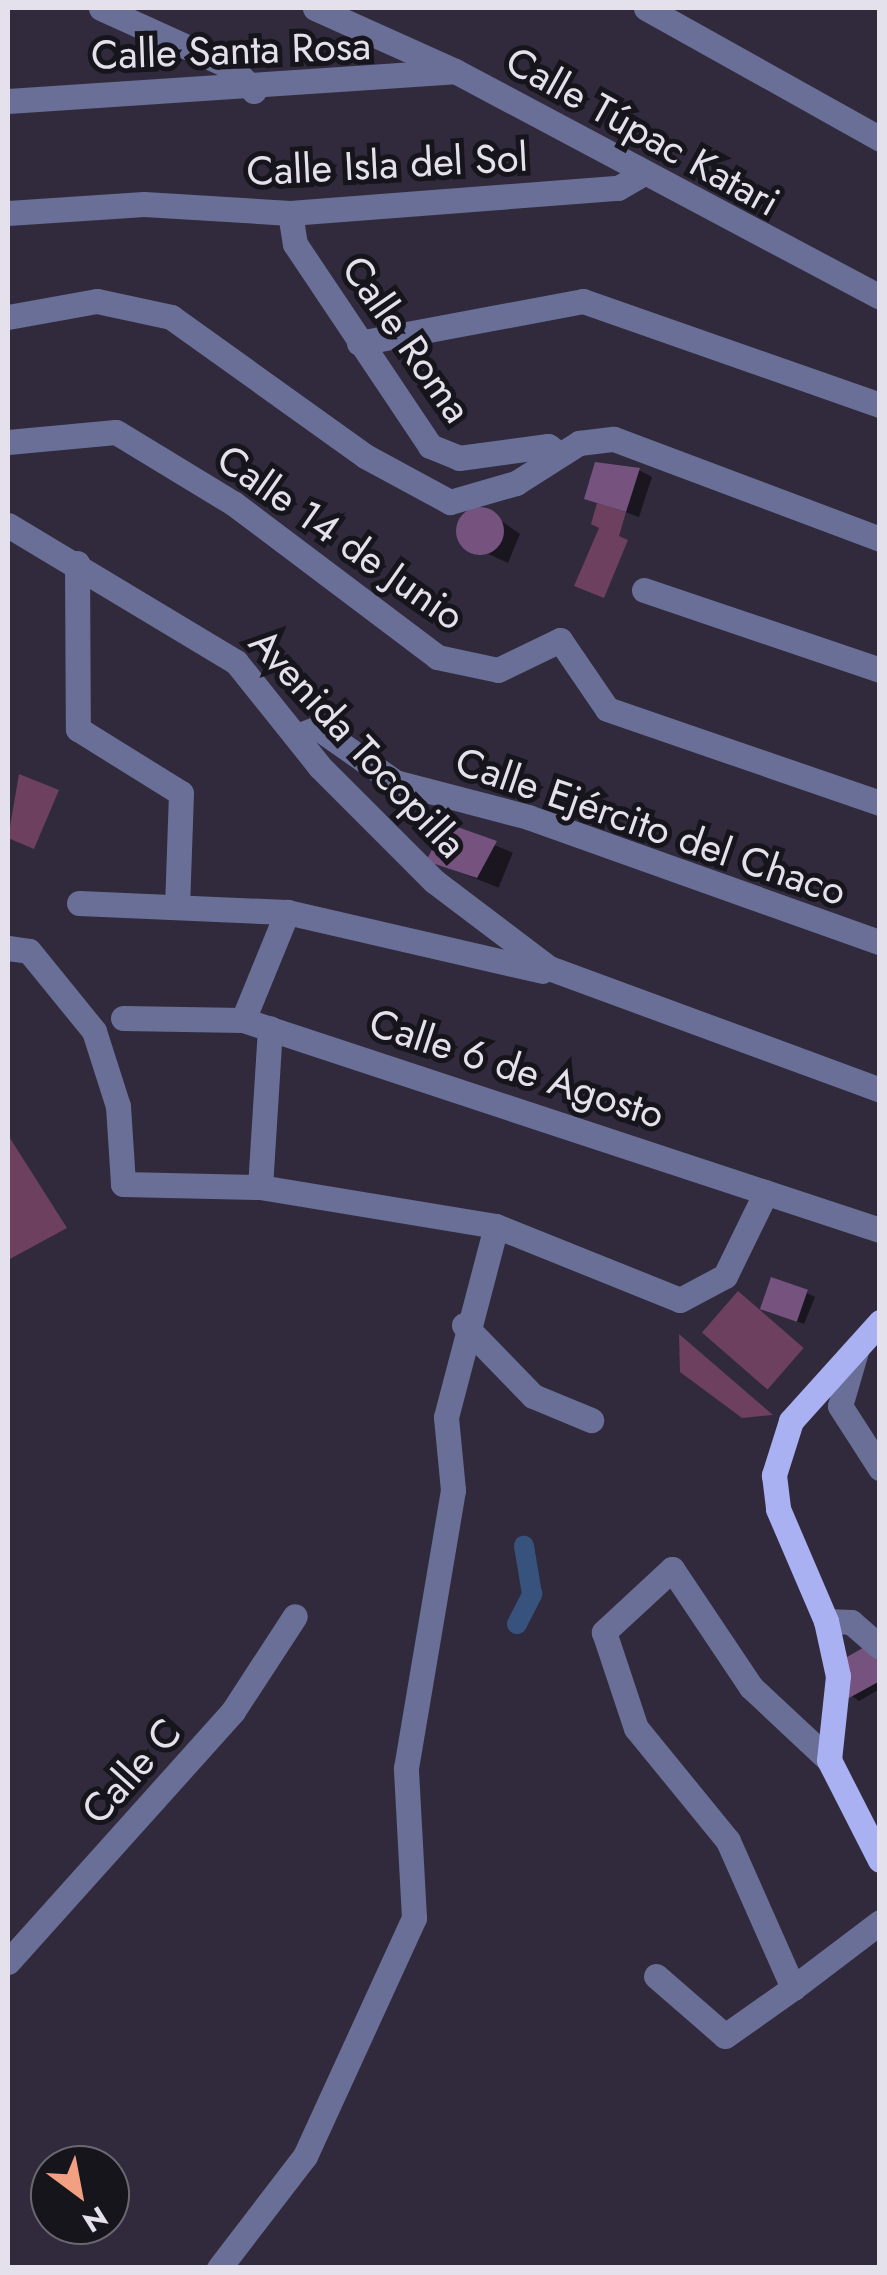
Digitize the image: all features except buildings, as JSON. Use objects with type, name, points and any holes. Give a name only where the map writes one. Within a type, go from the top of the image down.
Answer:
[{"type":"main road","points":[[880,1322],[791,1421],[774,1475],[778,1510],[826,1621],[838,1676],[829,1760],[868,1812],[880,1860]]},
{"type":"street","points":[[101,8],[233,68],[254,91]]},
{"type":"street","name":"Calle Túpac Katari","points":[[315,8],[456,71],[642,174],[880,297]]},
{"type":"street","points":[[646,8],[880,138]]},
{"type":"street","name":"Calle Santa Rosa","points":[[8,101],[162,86],[254,91],[456,71]]},
{"type":"street","name":"Calle Isla del Sol","points":[[8,213],[144,204],[290,213],[618,188],[642,174]]},
{"type":"street","name":"Calle Roma","points":[[290,213],[295,244],[359,343],[438,452],[558,453]]},
{"type":"street","points":[[8,316],[97,301],[171,317],[365,456],[450,502],[516,484],[558,453],[614,439],[880,539]]},
{"type":"street","points":[[359,343],[607,304],[880,405]]},
{"type":"street","name":"Calle 14 de Junio","points":[[8,442],[116,432],[234,503],[437,657],[498,670],[560,640],[607,709],[880,802]]},
{"type":"street","name":"Avenida Tocopilla","points":[[8,525],[76,562],[236,662],[297,736],[434,881],[549,968],[880,1090]]},
{"type":"street","points":[[76,562],[78,729],[181,793],[178,907]]},
{"type":"street","points":[[644,590],[880,670]]},
{"type":"street","name":"Calle Ejército del Chaco","points":[[297,736],[318,728],[395,782],[528,817],[880,942]]},
{"type":"street","points":[[79,903],[288,912],[549,968]]},
{"type":"street","points":[[242,1020],[288,912]]},
{"type":"street","points":[[8,948],[29,952],[94,1031],[124,1174],[260,1188],[496,1226],[627,1285],[691,1300],[725,1276],[766,1192]]},
{"type":"street","name":"Calle 6 de Agosto","points":[[123,1018],[242,1020],[880,1230]]},
{"type":"street","points":[[260,1188],[270,1028]]},
{"type":"street","points":[[219,2268],[305,2156],[414,1918],[406,1768],[444,1560],[452,1490],[446,1417],[464,1325],[496,1226]]},
{"type":"street","points":[[464,1325],[533,1396],[592,1420]]},
{"type":"street","points":[[858,1346],[840,1406],[880,1468]]},
{"type":"street","points":[[793,1988],[728,1841],[636,1728],[602,1646],[610,1624],[672,1569],[751,1686],[829,1760]]},
{"type":"street","name":"Calle C","points":[[8,1962],[233,1711],[295,1616]]},
{"type":"street","points":[[826,1621],[852,1622],[880,1647]]},
{"type":"street","points":[[656,1976],[726,2036],[880,1922]]},
{"type":"shaded area","points":[[597,503],[626,512],[619,536],[628,540],[604,598],[574,586],[599,528],[591,524]]},
{"type":"shaded area","points":[[19,774],[59,790],[34,849],[8,838]]},
{"type":"shaded area","points":[[8,1135],[67,1228],[8,1260]]},
{"type":"shaded area","points":[[738,1291],[804,1348],[768,1390],[702,1333]]},
{"type":"shaded area","points":[[679,1334],[773,1415],[742,1418],[680,1372]]},
{"type":"waterway","points":[[517,1624],[532,1594],[524,1546]]}]
